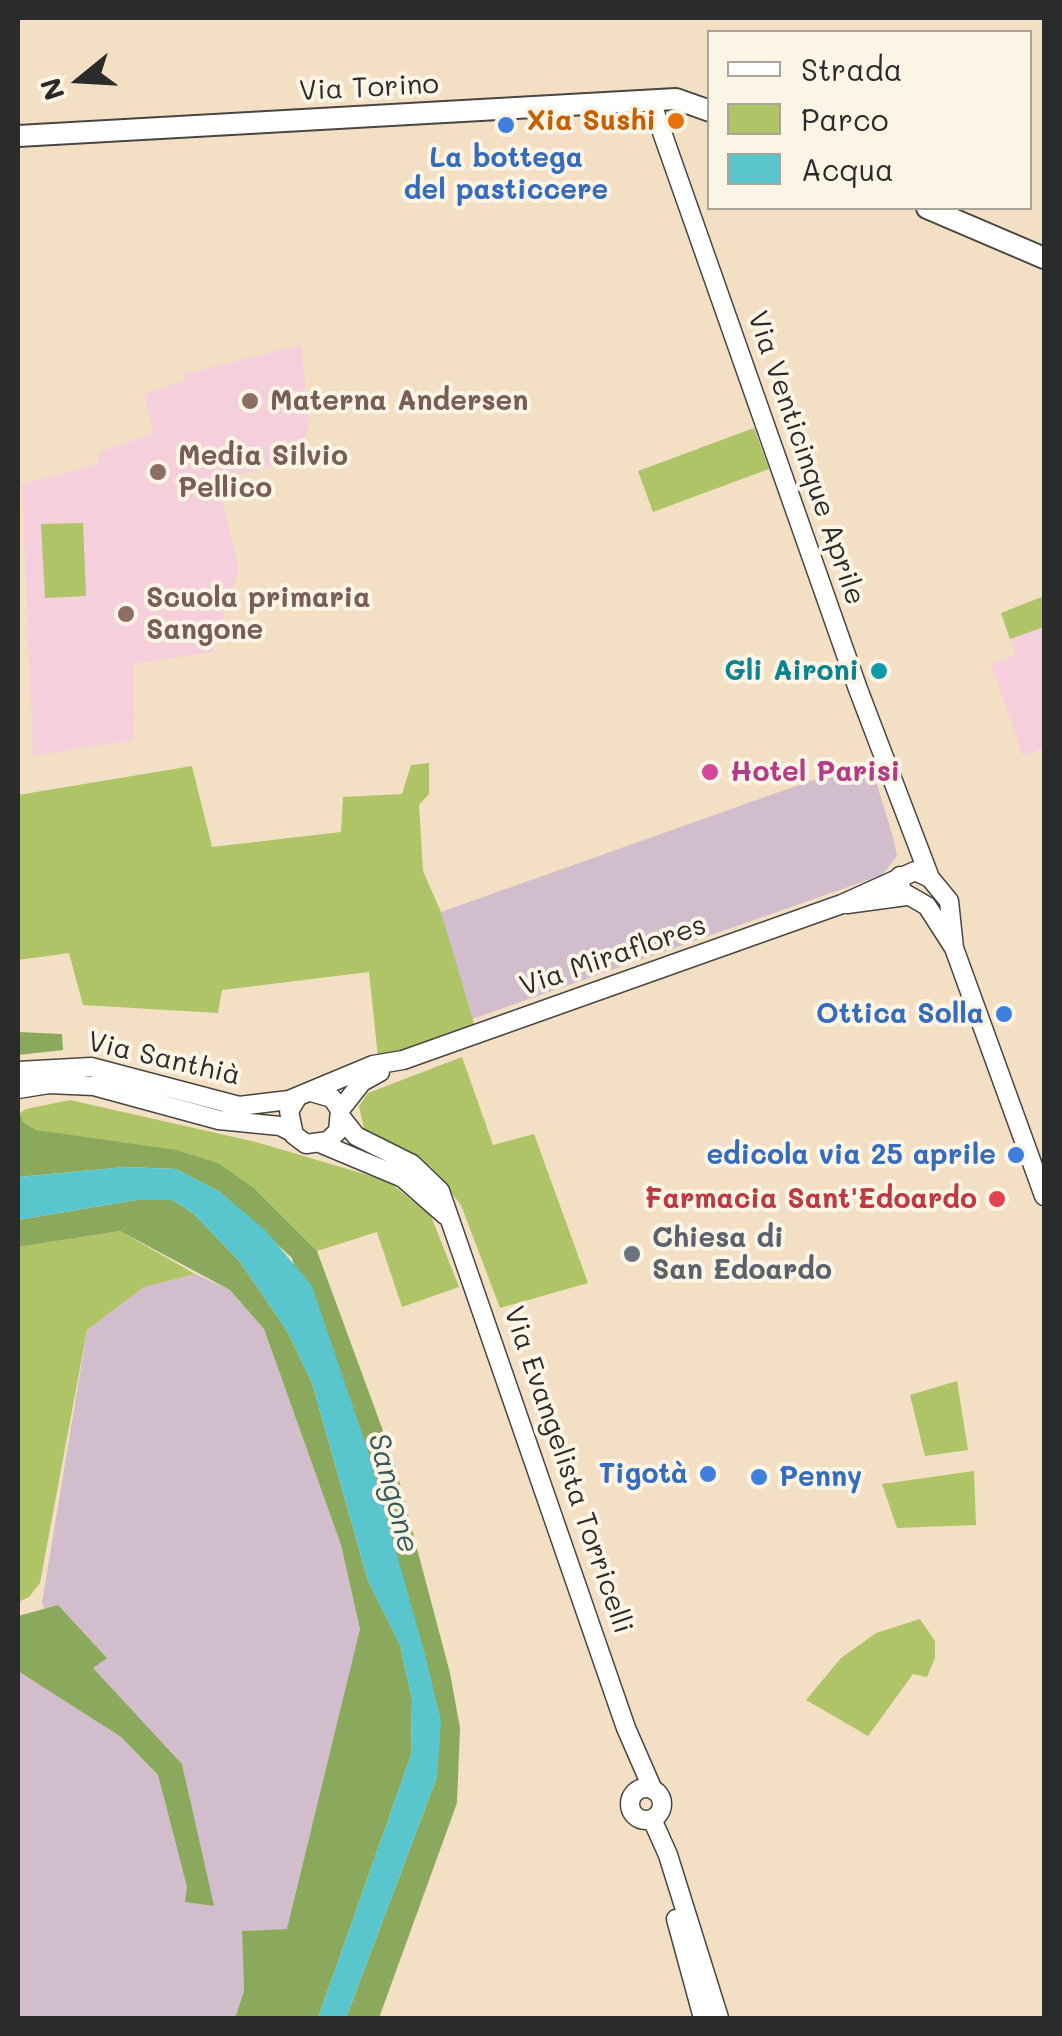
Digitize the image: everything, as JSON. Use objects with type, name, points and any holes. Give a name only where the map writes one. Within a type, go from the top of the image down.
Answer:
[{"type":"main road","name":"Via Torino","points":[[21,133],[676,99],[707,109]]},
{"type":"main road","points":[[933,210],[1044,258]]},
{"type":"street","name":"Via Venticinque Aprile","points":[[650,101],[943,912]]},
{"type":"street","points":[[912,834],[901,876],[906,896],[943,912],[1044,1196]]},
{"type":"street","points":[[901,876],[918,871],[930,878]]},
{"type":"street","name":"Via Miraflores","points":[[341,1113],[362,1082],[402,1060],[842,904],[901,876]]},
{"type":"street","name":"Via Miraflores","points":[[842,904],[906,896]]},
{"type":"street","name":"Via Miraflores","points":[[304,1095],[374,1065],[402,1060]]},
{"type":"street","name":"Via Santhià","points":[[18,1071],[91,1067],[239,1106],[258,1107],[304,1095]]},
{"type":"street","name":"Via Santhià","points":[[18,1088],[49,1084],[94,1086],[220,1120],[280,1126],[292,1132]]},
{"type":"street","points":[[304,1095],[332,1098],[341,1113],[338,1131],[322,1144],[306,1144],[292,1132],[289,1111],[304,1095]]},
{"type":"street","name":"Via Evangelista Torricelli","points":[[341,1113],[356,1136],[412,1164],[440,1191],[626,1728],[653,1790]]},
{"type":"street","name":"Via Evangelista Torricelli","points":[[322,1144],[403,1178],[434,1202],[456,1230]]},
{"type":"street","name":"Via Evangelista Torricelli","points":[[626,1728],[633,1794],[630,1809],[647,1819]]},
{"type":"street","points":[[633,1794],[653,1790],[662,1803],[647,1819]]},
{"type":"street","points":[[647,1819],[703,2018]]},
{"type":"street","points":[[647,1819],[668,1854],[719,2018]]},
{"type":"shaded area","points":[[301,345],[309,423],[300,459],[217,480],[239,569],[212,652],[133,664],[134,740],[33,756],[22,484],[99,464],[97,453],[154,433],[144,394],[185,381],[184,374]]},
{"type":"shaded area","points":[[1044,627],[1044,748],[1023,756],[991,664],[1016,655],[1010,639]]},
{"type":"shaded area","points":[[858,764],[873,772],[893,837],[897,856],[882,875],[455,1025],[441,912]]},
{"type":"shaded area","points":[[195,1274],[230,1290],[264,1329],[341,1545],[360,1629],[299,1894],[288,1929],[242,1931],[244,1991],[235,2018],[18,2018],[18,1671],[121,1737],[158,1775],[187,1887],[186,1901],[213,1906],[182,1764],[92,1667],[107,1658],[58,1605],[45,1609],[42,1603],[87,1330],[144,1287]]},
{"type":"green space","points":[[754,428],[769,469],[653,512],[638,471]]},
{"type":"green space","points":[[83,523],[86,596],[45,598],[41,524]]},
{"type":"green space","points":[[1044,596],[1044,627],[1010,639],[1001,613]]},
{"type":"green space","points":[[429,763],[429,794],[419,805],[423,871],[441,912],[475,1027],[378,1058],[369,972],[222,990],[218,1013],[83,1005],[69,953],[18,960],[18,795],[192,766],[212,847],[341,832],[343,797],[402,794],[411,765]]},
{"type":"green space","points":[[18,1032],[62,1034],[63,1050],[18,1055]]},
{"type":"green space","points":[[462,1057],[493,1145],[534,1134],[588,1283],[500,1308],[461,1205],[431,1167],[365,1133],[359,1106],[368,1093]]},
{"type":"green space","points":[[70,1100],[256,1142],[388,1181],[431,1216],[459,1287],[402,1307],[377,1232],[317,1251],[255,1189],[118,1143],[36,1130],[23,1122],[20,1113],[26,1109]]},
{"type":"green space","points":[[20,1113],[23,1122],[36,1130],[176,1150],[218,1163],[255,1189],[317,1251],[393,1458],[450,1673],[460,1728],[457,1803],[379,2018],[346,2018],[437,1777],[292,1258],[220,1192],[176,1169],[125,1167],[18,1177]]},
{"type":"green space","points":[[136,1200],[173,1200],[194,1214],[240,1262],[287,1331],[312,1383],[368,1581],[400,1645],[412,1699],[411,1755],[318,2018],[235,2018],[244,1991],[242,1931],[287,1929],[360,1629],[341,1545],[264,1329],[230,1290],[120,1231],[18,1247],[18,1220]]},
{"type":"green space","points":[[120,1231],[195,1274],[144,1287],[87,1330],[40,1583],[29,1597],[18,1602],[18,1247]]},
{"type":"green space","points":[[957,1381],[968,1450],[925,1456],[910,1395]]},
{"type":"green space","points":[[974,1471],[976,1525],[897,1528],[882,1484]]},
{"type":"green space","points":[[58,1605],[107,1658],[93,1668],[182,1764],[214,1906],[185,1902],[187,1887],[158,1775],[121,1737],[18,1671],[18,1616]]},
{"type":"green space","points":[[920,1619],[935,1641],[935,1658],[927,1677],[913,1674],[868,1736],[806,1700],[841,1658],[876,1633]]},
{"type":"water","points":[[125,1167],[176,1169],[220,1192],[265,1230],[312,1286],[367,1448],[426,1658],[441,1721],[437,1777],[346,2018],[318,2018],[411,1755],[412,1699],[400,1645],[368,1581],[312,1383],[287,1331],[240,1262],[194,1214],[173,1200],[136,1200],[18,1220],[18,1177]]},
{"type":"place","name":"Xia Sushi","points":[[676,121]]},
{"type":"place","name":"La bottega del pasticcere","points":[[506,125]]},
{"type":"place","name":"Materna Andersen","points":[[250,401]]},
{"type":"place","name":"Media Silvio Pellico","points":[[158,472]]},
{"type":"place","name":"Scuola primaria Sangone","points":[[126,614]]},
{"type":"place","name":"Gli Aironi","points":[[879,671]]},
{"type":"place","name":"Hotel Parisi","points":[[710,772]]},
{"type":"place","name":"Ottica Solla","points":[[1004,1014]]},
{"type":"place","name":"edicola via 25 aprile","points":[[1016,1155]]},
{"type":"place","name":"Farmacia Sant'Edoardo","points":[[997,1199]]},
{"type":"place","name":"Chiesa di San Edoardo","points":[[632,1254]]},
{"type":"place","name":"Tigotà","points":[[708,1474]]},
{"type":"place","name":"Penny","points":[[759,1477]]},
{"type":"water label","name":"Sangone","points":[[393,1493]]}]
